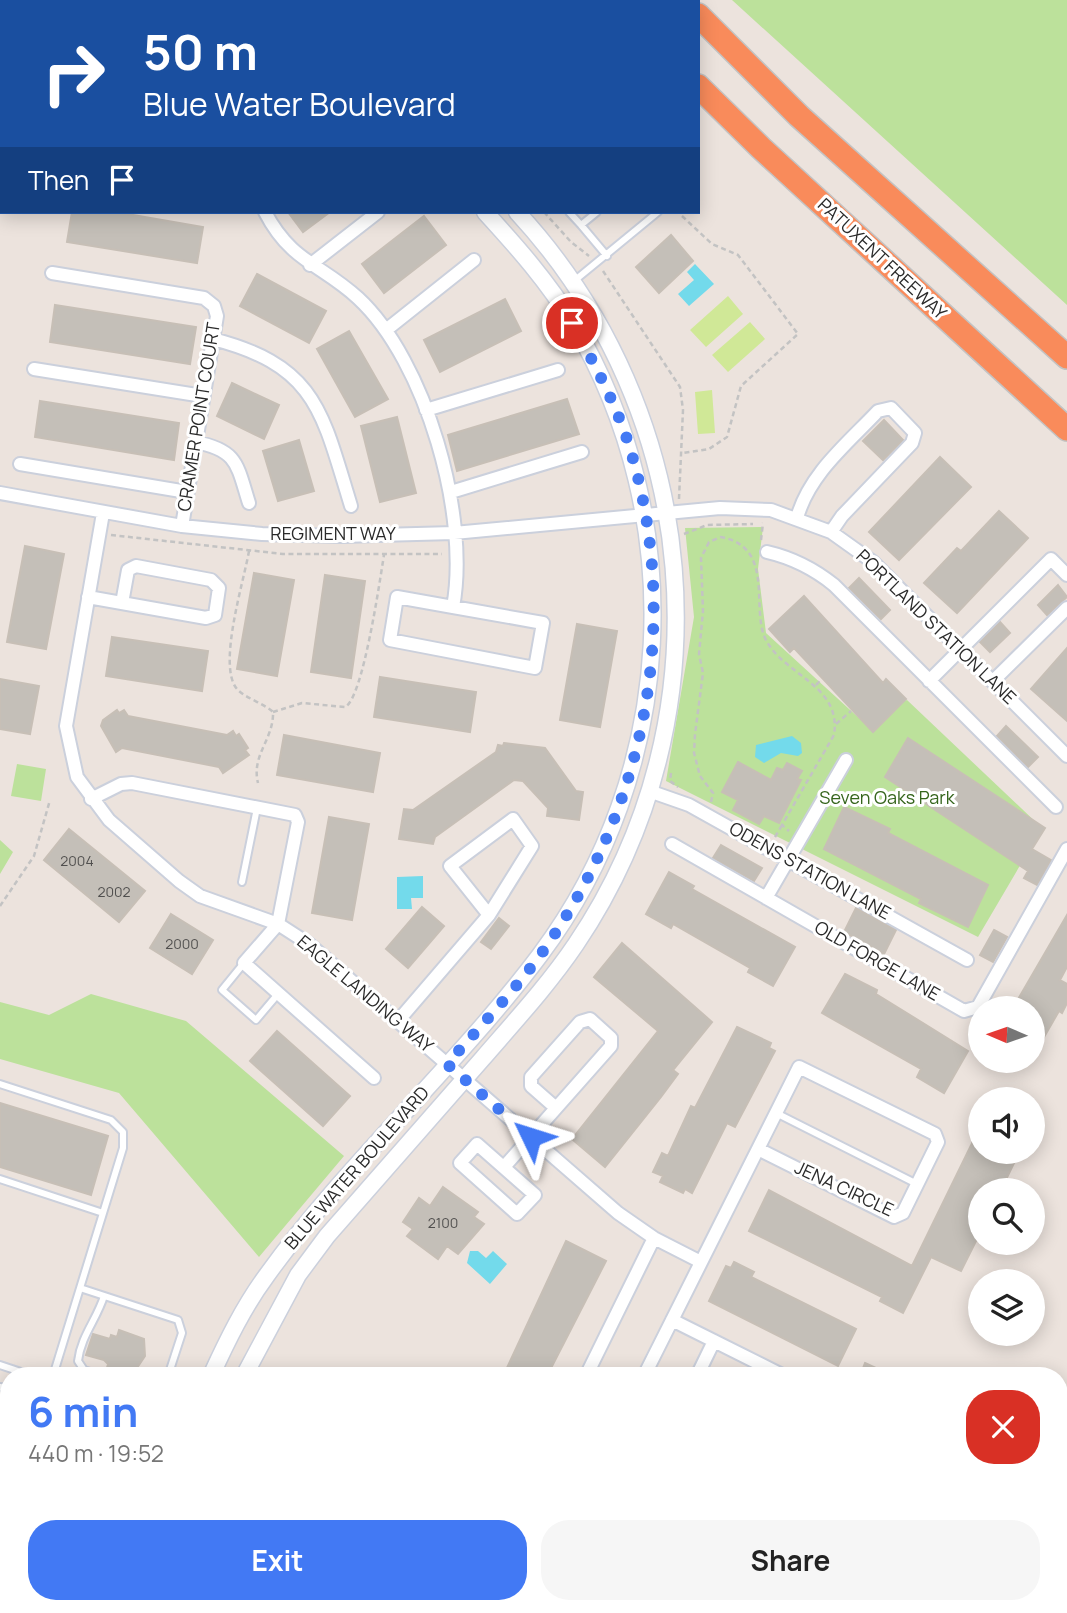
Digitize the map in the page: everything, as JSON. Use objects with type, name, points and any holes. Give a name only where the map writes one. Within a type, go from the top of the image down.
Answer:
[{"type":"highway","points":[[700,17],[799,116],[1067,357]]},
{"type":"highway","name":"PATUXENT FREEWAY","points":[[700,88],[761,148],[1067,429]]},
{"type":"street","points":[[266,214],[291,250],[357,297],[386,330],[411,371],[451,492],[457,574],[453,607]]},
{"type":"street","points":[[310,265],[375,214]]},
{"type":"street","name":"BLUE WATER BOULEVARD","points":[[216,1367],[244,1311],[272,1267],[514,987],[558,930],[589,878],[617,816],[639,743],[653,652],[654,603],[645,517],[628,443],[594,362],[543,279],[487,214]]},
{"type":"street","name":"BLUE WATER BOULEVARD","points":[[249,1367],[298,1275],[320,1246],[533,1000],[577,943],[624,856],[649,790],[669,704],[675,654],[676,606],[668,514],[660,473],[634,394],[615,352],[572,282],[519,214]]},
{"type":"street","points":[[386,330],[474,260]]},
{"type":"street","name":"CRAMER POINT COURT","points":[[52,273],[204,298],[214,306],[217,316],[182,526]]},
{"type":"street","points":[[213,340],[246,348],[271,360],[295,377],[310,394],[329,435],[351,506]]},
{"type":"street","points":[[34,369],[203,396]]},
{"type":"street","points":[[426,410],[558,370]]},
{"type":"street","points":[[797,518],[801,503],[815,478],[878,411],[891,408],[915,433],[912,443],[842,516],[831,532]]},
{"type":"street","points":[[195,442],[218,446],[234,458],[249,503]]},
{"type":"street","points":[[451,492],[582,452]]},
{"type":"street","points":[[20,464],[187,492]]},
{"type":"street","name":"REGIMENT WAY","points":[[0,493],[182,526],[316,536],[454,533],[668,514]]},
{"type":"street","name":"PORTLAND STATION LANE","points":[[668,514],[747,507],[771,510],[831,532],[873,562],[1067,756]]},
{"type":"street","name":"EAGLE LANDING WAY","points":[[103,513],[66,726],[71,761],[91,799],[119,829],[200,896],[278,924],[309,944],[618,1213],[654,1238],[701,1262]]},
{"type":"street","points":[[762,554],[793,558],[816,570],[1056,807]]},
{"type":"street","points":[[929,681],[1051,559],[1067,575]]},
{"type":"street","points":[[88,597],[205,618],[215,615],[219,588],[211,580],[136,566],[128,570],[122,603]]},
{"type":"street","points":[[397,597],[453,607],[544,623],[535,668],[390,640],[397,597]]},
{"type":"street","points":[[993,681],[1067,608]]},
{"type":"street","points":[[766,898],[845,760]]},
{"type":"street","points":[[91,799],[121,784],[132,783],[295,815],[298,822],[278,924],[244,963],[374,1078]]},
{"type":"street","name":"ODENS STATION LANE","points":[[649,790],[689,804],[967,960]]},
{"type":"street","points":[[398,1021],[489,915],[532,846],[513,819],[450,866],[489,915]]},
{"type":"street","name":"OLD FORGE LANE","points":[[672,844],[964,1011],[978,1007],[1067,849]]},
{"type":"street","points":[[504,1167],[611,1046],[611,1038],[590,1019],[580,1022],[531,1077],[531,1086],[556,1108]]},
{"type":"street","name":"JENA CIRCLE","points":[[758,1149],[894,1217],[902,1213],[938,1142],[935,1134],[799,1068],[776,1113]]},
{"type":"street","points":[[648,1367],[776,1113]]},
{"type":"street","points":[[477,1144],[504,1167],[535,1195],[517,1214],[460,1163],[477,1144]]},
{"type":"street","points":[[590,1367],[654,1238]]},
{"type":"street","points":[[672,1320],[766,1367]]},
{"type":"street","points":[[701,1367],[713,1341]]},
{"type":"lane","points":[[571,214],[607,256]]},
{"type":"lane","points":[[581,225],[595,214]]},
{"type":"lane","points":[[572,282],[656,214]]},
{"type":"lane","points":[[242,882],[257,808]]},
{"type":"lane","points":[[244,963],[222,990],[256,1020],[278,993]]},
{"type":"lane","points":[[0,1084],[111,1120],[123,1132],[123,1148],[55,1367]]},
{"type":"lane","points":[[776,1113],[917,1184]]},
{"type":"lane","points":[[0,1179],[103,1213]]},
{"type":"lane","points":[[80,1288],[178,1320],[183,1333],[171,1367]]},
{"type":"lane","points":[[82,1367],[78,1361],[86,1331],[99,1312],[104,1296]]},
{"type":"path","points":[[546,214],[571,242],[593,259]]},
{"type":"path","points":[[682,216],[712,244],[738,255],[799,334],[741,386],[727,437],[709,449],[683,453]]},
{"type":"path","points":[[603,271],[652,348],[675,376],[683,398],[683,453],[678,495]]},
{"type":"path","points":[[684,534],[707,525],[764,523],[762,554],[757,575]]},
{"type":"path","points":[[99,532],[249,551],[384,555],[455,552]]},
{"type":"path","points":[[711,802],[713,793],[700,776],[694,753],[703,673],[699,654],[704,611],[702,554],[709,542],[721,537],[743,546],[753,561],[765,638],[776,654],[824,694],[835,724],[834,735],[775,837]]},
{"type":"path","points":[[249,551],[229,658],[229,676],[239,692],[260,701],[273,712]]},
{"type":"path","points":[[273,712],[302,703],[345,707],[354,700],[364,666],[384,555]]},
{"type":"path","points":[[816,685],[822,679]]},
{"type":"path","points":[[258,783],[256,760],[271,729],[273,712]]},
{"type":"path","points":[[835,724],[851,712]]},
{"type":"path","points":[[0,906],[34,856],[50,800]]},
{"type":"path","points":[[782,825],[791,836]]},
{"type":"green space","points":[[732,0],[1067,0],[1067,305]]},
{"type":"green space","points":[[728,296],[743,314],[706,347],[690,330]]},
{"type":"green space","points":[[750,322],[765,339],[728,372],[712,355]]},
{"type":"green space","points":[[712,390],[715,433],[698,434],[695,392]]},
{"type":"green space","name":"Seven Oaks Park","points":[[763,527],[758,569],[766,633],[860,719],[907,700],[1042,828],[978,937],[666,781],[694,617],[685,528]]},
{"type":"green space","points":[[17,764],[46,769],[41,801],[11,796]]},
{"type":"green space","points":[[0,840],[13,852],[0,874]]},
{"type":"green space","points":[[91,994],[186,1021],[344,1156],[259,1257],[119,1093],[0,1059],[0,1002],[49,1015]]},
{"type":"water","points":[[695,264],[714,284],[689,306],[678,294],[694,280],[687,272]]},
{"type":"water","points":[[792,736],[801,743],[802,753],[798,756],[781,753],[764,763],[755,757],[756,745]]},
{"type":"water","points":[[423,876],[423,898],[411,898],[412,909],[397,909],[397,877]]},
{"type":"water","points":[[470,1251],[478,1251],[486,1258],[493,1251],[507,1264],[490,1284],[467,1263]]},
{"type":"building","points":[[72,214],[128,214],[203,227],[197,263],[67,242]]},
{"type":"building","points":[[290,214],[327,214],[303,232]]},
{"type":"building","points":[[424,216],[446,245],[384,293],[362,264]]},
{"type":"building","points":[[671,235],[693,261],[659,293],[636,267]]},
{"type":"building","points":[[257,274],[326,311],[309,343],[240,306]]},
{"type":"building","points":[[505,299],[521,331],[440,372],[424,340]]},
{"type":"building","points":[[55,305],[196,327],[190,364],[50,342]]},
{"type":"building","points":[[349,331],[388,399],[355,417],[317,349]]},
{"type":"building","points":[[232,383],[279,405],[264,439],[217,416]]},
{"type":"building","points":[[567,399],[579,434],[457,471],[448,435]]},
{"type":"building","points":[[40,401],[179,423],[174,460],[35,437]]},
{"type":"building","points":[[397,417],[416,493],[380,502],[361,426]]},
{"type":"building","points":[[884,420],[903,440],[883,460],[863,441]]},
{"type":"building","points":[[299,440],[314,491],[278,501],[263,451]]},
{"type":"building","points":[[940,457],[971,487],[899,560],[869,532]]},
{"type":"building","points":[[999,511],[1028,538],[957,613],[924,583],[957,548],[961,551]]},
{"type":"building","points":[[25,546],[64,554],[46,649],[7,642]]},
{"type":"building","points":[[254,573],[294,580],[277,676],[237,669]]},
{"type":"building","points":[[325,575],[365,581],[351,678],[311,672]]},
{"type":"building","points":[[859,578],[890,610],[881,619],[849,588]]},
{"type":"building","points":[[1058,585],[1067,597],[1047,615],[1038,605]]},
{"type":"building","points":[[804,596],[883,683],[886,679],[906,699],[873,732],[794,648],[790,652],[769,629]]},
{"type":"building","points":[[1000,622],[1010,633],[990,652],[980,642]]},
{"type":"building","points":[[577,624],[617,631],[600,727],[560,720]]},
{"type":"building","points":[[112,637],[208,651],[202,691],[106,676]]},
{"type":"building","points":[[1067,648],[1067,721],[1031,689]]},
{"type":"building","points":[[380,677],[476,692],[470,732],[374,717]]},
{"type":"building","points":[[0,679],[39,686],[30,734],[0,729]]},
{"type":"building","points":[[117,710],[119,713],[124,710],[128,716],[227,735],[233,731],[236,736],[239,734],[248,748],[245,750],[249,755],[223,773],[219,767],[122,748],[116,752],[101,726],[103,720]]},
{"type":"building","points":[[1006,726],[1038,757],[1028,767],[997,736]]},
{"type":"building","points":[[284,735],[380,753],[373,792],[277,775]]},
{"type":"building","points":[[908,738],[1045,828],[1032,849],[1051,860],[1037,885],[1024,878],[1028,871],[885,777]]},
{"type":"building","points":[[504,743],[545,748],[576,791],[583,792],[579,820],[547,816],[548,808],[523,781],[514,780],[435,837],[433,844],[399,839],[404,809],[413,810],[496,752],[498,745],[503,746]]},
{"type":"building","points":[[738,762],[771,780],[777,768],[783,770],[787,763],[802,771],[797,779],[801,780],[779,823],[764,816],[759,824],[733,810],[738,800],[722,792]]},
{"type":"building","points":[[844,807],[890,829],[888,833],[988,885],[968,927],[919,903],[921,899],[824,849]]},
{"type":"building","points":[[329,817],[369,824],[352,920],[312,913]]},
{"type":"building","points":[[69,829],[145,891],[119,922],[44,860]]},
{"type":"building","points":[[721,845],[762,868],[754,881],[713,858]]},
{"type":"building","points":[[669,872],[694,886],[692,889],[795,947],[773,986],[748,972],[750,968],[673,924],[671,928],[646,914]]},
{"type":"building","points":[[422,907],[444,926],[408,968],[386,949]]},
{"type":"building","points":[[856,908],[896,930],[884,954],[844,932]]},
{"type":"building","points":[[171,914],[213,940],[192,974],[150,948]]},
{"type":"building","points":[[1067,915],[1067,967],[1060,980],[1067,984],[1067,1003],[1062,1013],[1059,1011],[1045,1035],[1045,996],[1020,996]]},
{"type":"building","points":[[499,918],[509,926],[491,949],[481,942]]},
{"type":"building","points":[[994,930],[1007,937],[993,962],[980,955]]},
{"type":"building","points":[[622,943],[712,1022],[673,1070],[678,1074],[605,1167],[572,1139],[658,1031],[594,977]]},
{"type":"building","points":[[845,974],[877,990],[876,994],[968,1051],[944,1093],[917,1077],[921,1069],[822,1013]]},
{"type":"building","points":[[737,1027],[771,1043],[769,1048],[775,1051],[735,1127],[727,1123],[692,1193],[685,1189],[683,1193],[660,1182],[663,1176],[653,1172],[662,1153],[668,1156],[691,1106],[695,1108]]},
{"type":"building","points":[[277,1031],[350,1096],[323,1126],[250,1061]]},
{"type":"building","points":[[0,1103],[108,1136],[91,1195],[0,1167]]},
{"type":"building","points":[[968,1152],[968,1164],[1014,1164],[1007,1178],[968,1178],[969,1255],[961,1271],[931,1257],[903,1313],[880,1301],[882,1297],[749,1231],[769,1190],[912,1266]]},
{"type":"building","points":[[443,1187],[478,1212],[474,1217],[484,1224],[458,1254],[447,1246],[438,1259],[407,1236],[413,1229],[403,1222],[419,1198],[430,1206]]},
{"type":"building","points":[[566,1241],[606,1261],[552,1367],[507,1367]]},
{"type":"building","points":[[734,1262],[754,1272],[751,1277],[856,1329],[838,1366],[709,1301],[726,1266],[731,1268]]},
{"type":"building","points":[[119,1330],[144,1339],[145,1356],[138,1367],[107,1367],[104,1360],[86,1355],[93,1334],[110,1339],[111,1335],[117,1337]]},
{"type":"route","points":[[531,1137],[447,1064],[538,957],[558,930],[589,878],[617,816],[628,784],[639,743],[653,652],[651,561],[645,517],[628,443],[594,362],[572,323]]}]
